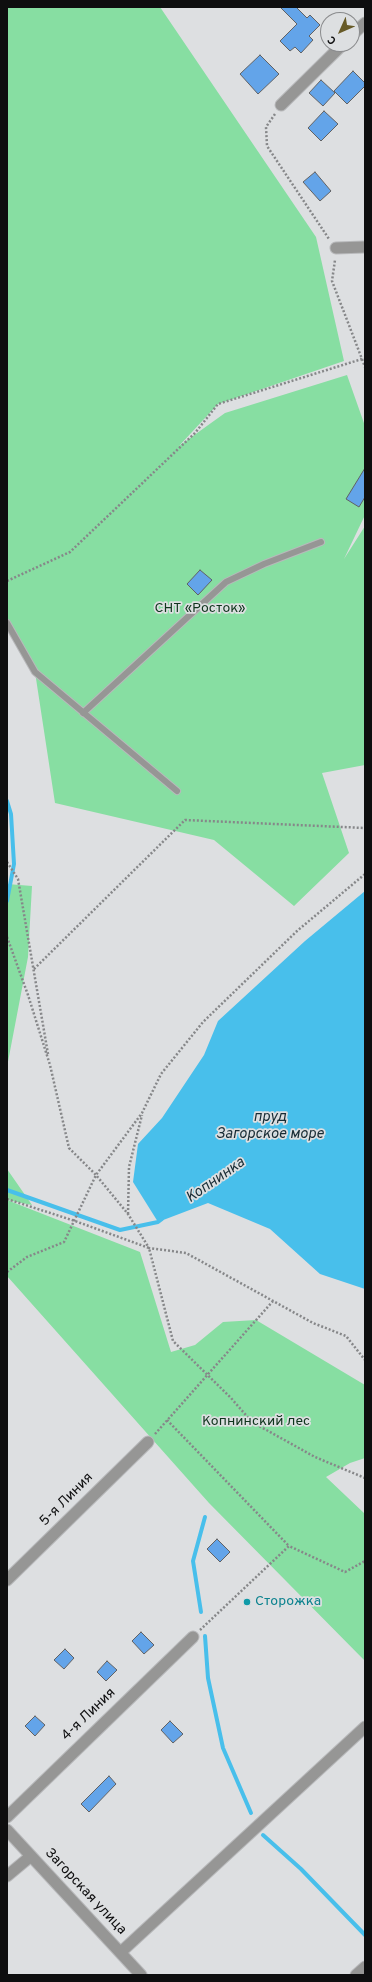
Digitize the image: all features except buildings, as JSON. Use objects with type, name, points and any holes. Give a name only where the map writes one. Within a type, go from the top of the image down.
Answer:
[{"type":"street","points":[[281,105],[335,52]]},
{"type":"street","points":[[336,248],[365,247]]},
{"type":"street","name":"5-я Линия","points":[[7,1580],[148,1442]]},
{"type":"street","name":"4-я Линия","points":[[7,1817],[193,1637]]},
{"type":"street","points":[[120,1952],[365,1727]]},
{"type":"street","name":"Загорская улица","points":[[7,1830],[142,1975]]},
{"type":"street","points":[[7,1876],[31,1856]]},
{"type":"street","points":[[356,1975],[365,1967]]},
{"type":"lane","points":[[83,713],[226,582],[264,564],[321,542]]},
{"type":"lane","points":[[7,623],[35,672],[177,791]]},
{"type":"path","points":[[281,105],[266,127],[267,146],[336,248],[332,282],[365,367]]},
{"type":"path","points":[[7,581],[70,552],[195,433],[218,404],[362,359]]},
{"type":"path","points":[[34,969],[185,820],[365,828]]},
{"type":"path","points":[[7,862],[18,879],[50,1065],[69,1148],[96,1175],[128,1214],[150,1248],[173,1341],[231,1398],[252,1422],[315,1457],[365,1478]]},
{"type":"path","points":[[7,1272],[27,1257],[64,1242],[75,1220],[80,1205],[96,1175],[142,1113],[161,1074],[203,1022],[297,931],[365,874]]},
{"type":"path","points":[[7,937],[28,995],[50,1065]]},
{"type":"path","points":[[128,1214],[129,1167],[142,1113]]},
{"type":"path","points":[[7,1199],[75,1220],[150,1248],[186,1253],[313,1323],[346,1336],[365,1360]]},
{"type":"path","points":[[148,1442],[273,1301]]},
{"type":"path","points":[[167,1420],[289,1546],[345,1572],[365,1560]]},
{"type":"path","points":[[193,1637],[289,1546]]},
{"type":"green space","name":"СНТ «Росток»","points":[[7,7],[160,7],[316,237],[344,361],[218,404],[179,446],[225,413],[347,375],[365,426],[365,515],[344,559],[365,526],[365,765],[322,773],[349,853],[294,906],[214,840],[55,803],[35,672],[7,623]]},
{"type":"green space","points":[[7,884],[32,886],[28,957],[7,1067]]},
{"type":"green space","points":[[7,1169],[32,1205],[7,1200]]},
{"type":"green space","name":"Копнинский лес","points":[[7,1200],[140,1252],[171,1352],[195,1345],[223,1322],[256,1320],[365,1385],[365,1458],[350,1463],[326,1477],[365,1514],[365,1661],[209,1503],[7,1276]]},
{"type":"water","name":"пруд Загорское море","points":[[365,891],[365,1289],[320,1274],[270,1229],[208,1203],[158,1222],[133,1182],[138,1144],[162,1118],[204,1055],[218,1021],[305,941]]},
{"type":"waterway","points":[[7,801],[11,814],[14,864],[7,901]]},
{"type":"waterway","points":[[7,1190],[120,1230],[158,1222],[162,1219]]},
{"type":"waterway","points":[[201,1612],[193,1561],[205,1517]]},
{"type":"waterway","points":[[205,1636],[208,1678],[223,1748],[251,1813]]},
{"type":"waterway","points":[[263,1835],[301,1869],[365,1935]]},
{"type":"place","name":"Сторожка","points":[[247,1602]]},
{"type":"water label","name":"Копнинка","points":[[216,1181]]}]
